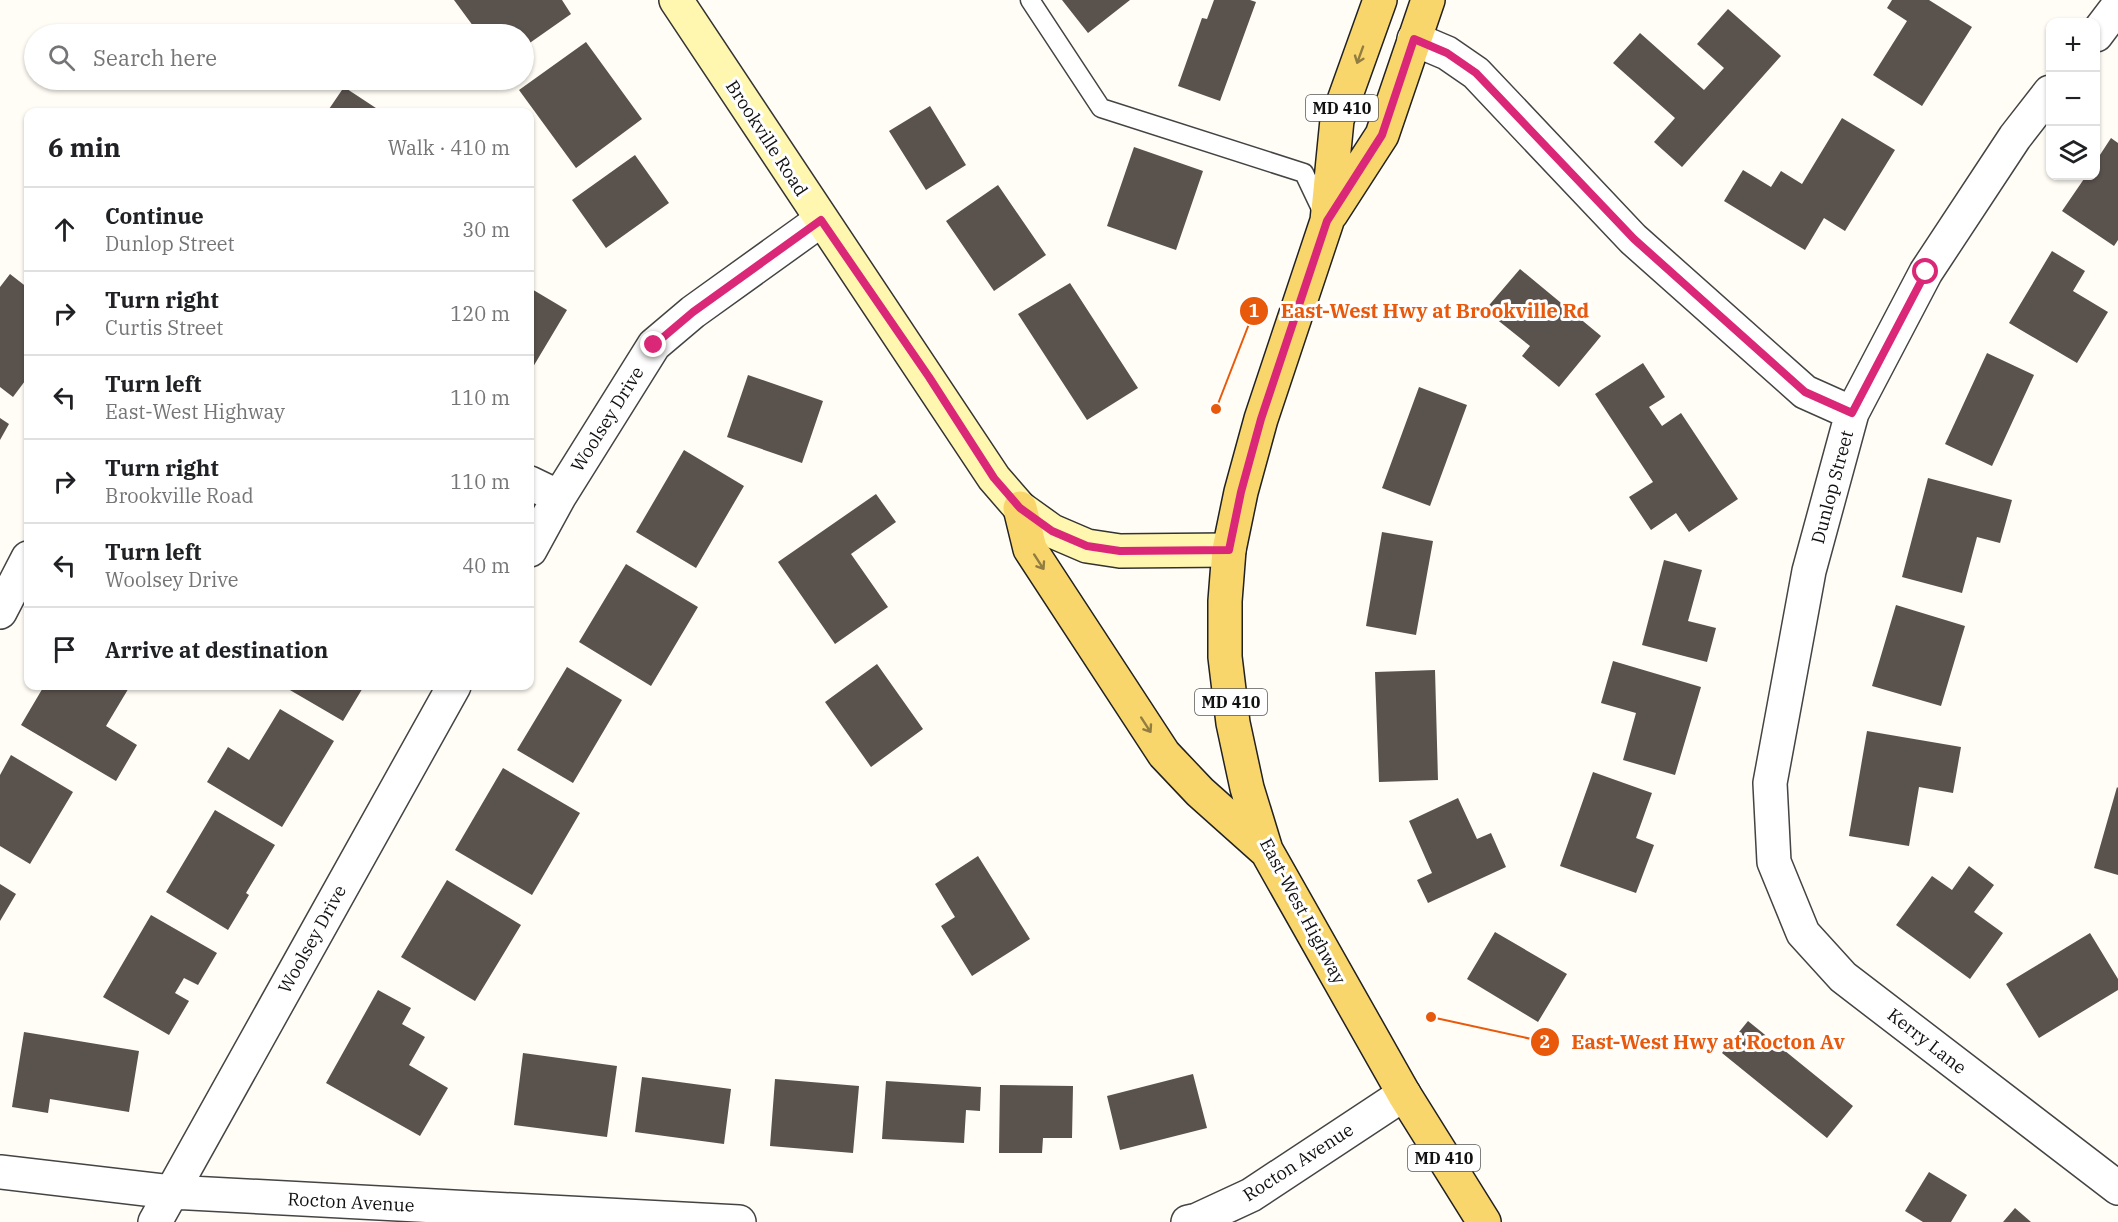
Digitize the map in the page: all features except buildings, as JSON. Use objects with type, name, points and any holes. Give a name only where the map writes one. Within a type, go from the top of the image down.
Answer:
[{"type":"main road","name":"Brookville Road","points":[[676,0],[821,220],[929,377],[994,478],[1020,508],[1052,531],[1087,546],[1120,551],[1229,550]]},
{"type":"main road","name":"East-West Highway","points":[[1380,0],[1337,120],[1327,221],[1261,419],[1241,492],[1229,550],[1225,601],[1225,657],[1233,723],[1247,788],[1266,850],[1404,1094],[1484,1222]]},
{"type":"main road","name":"East-West Highway","points":[[1327,221],[1382,135],[1428,0]]},
{"type":"main road","points":[[1020,508],[1030,549],[1164,754],[1200,792],[1266,850]]},
{"type":"street","points":[[2100,30],[2118,6]]},
{"type":"street","points":[[1414,39],[1447,53],[1476,73],[1634,239],[1805,392],[1852,413]]},
{"type":"street","name":"Dunlop Street","points":[[1774,862],[1770,783],[1809,572],[1852,413],[1926,272],[2015,137],[2046,97]]},
{"type":"street","name":"Woolsey Drive","points":[[534,543],[559,497],[654,345],[693,312],[821,220]]},
{"type":"street","points":[[534,485],[559,497]]},
{"type":"street","points":[[0,612],[24,566]]},
{"type":"street","name":"Woolsey Drive","points":[[154,1222],[452,690]]},
{"type":"street","name":"Kerry Lane","points":[[1774,862],[1803,933],[1844,977],[2118,1188]]},
{"type":"street","name":"Rocton Avenue","points":[[1188,1222],[1197,1220],[1251,1194],[1404,1094]]},
{"type":"street","name":"Rocton Avenue","points":[[0,1172],[171,1192],[585,1218],[739,1222]]},
{"type":"lane","points":[[1030,0],[1101,108],[1304,173],[1327,221]]},
{"type":"place","name":"East-West Hwy at Brookville Rd","points":[[1216,409]]},
{"type":"place","name":"East-West Hwy at Rocton Av","points":[[1431,1017]]},
{"type":"route","points":[[654,345],[693,312],[821,220],[929,377],[994,478],[1020,508],[1052,531],[1087,546],[1120,551],[1229,550],[1241,492],[1261,419],[1327,221],[1382,135],[1414,39],[1447,53],[1476,73],[1634,239],[1805,392],[1852,413],[1926,272]]}]
